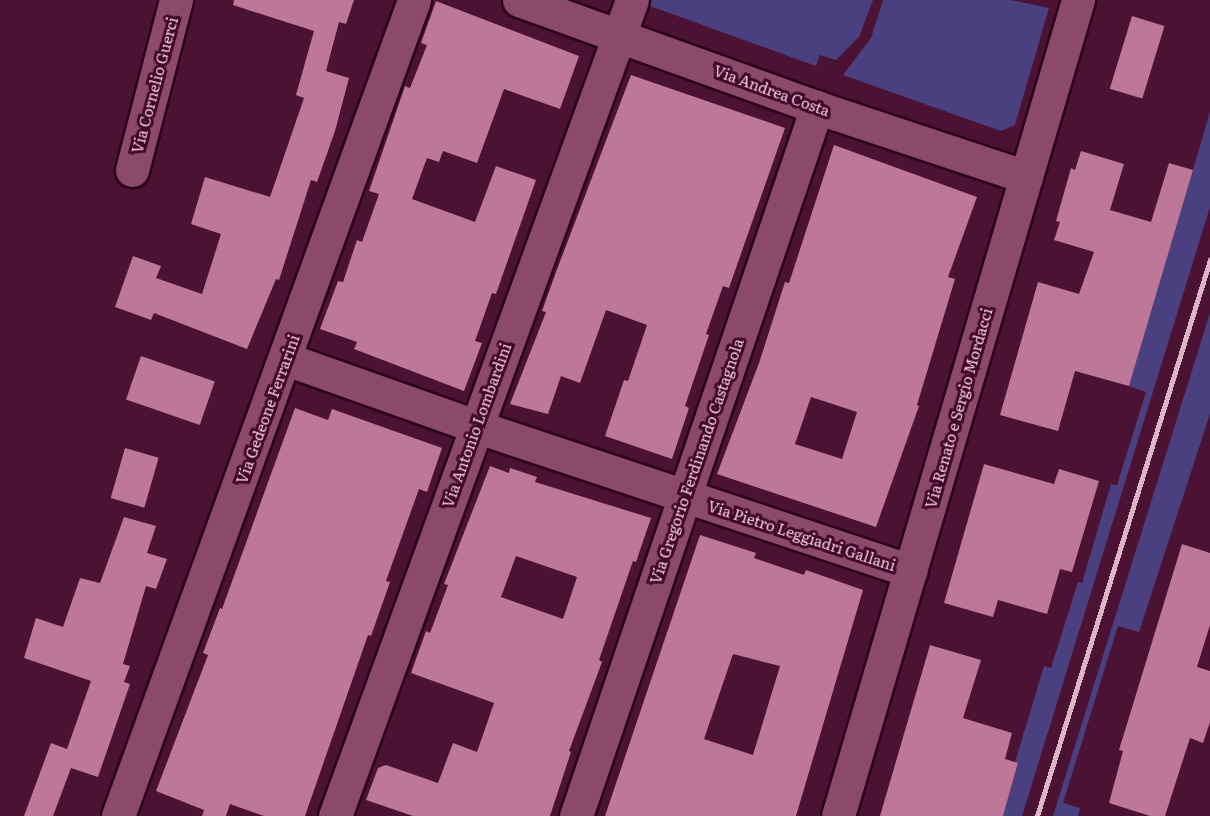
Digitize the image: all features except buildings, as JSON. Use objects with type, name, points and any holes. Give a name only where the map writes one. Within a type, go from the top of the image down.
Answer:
[{"type":"street","name":"Via Cornelio Guerci","points":[[132,170],[176,0]]},
{"type":"street","name":"Via Gedeone Ferrarini","points":[[118,816],[286,359],[414,0]]},
{"type":"street","name":"Via Andrea Costa","points":[[519,0],[817,107],[1026,177]]},
{"type":"street","name":"Via Antonio Lombardini","points":[[335,816],[475,426],[632,0]]},
{"type":"street","name":"Via Renato e Sergio Mordacci","points":[[838,816],[1078,0]]},
{"type":"street","name":"Via Gregorio Ferdinando Castagnola","points":[[576,816],[817,107]]},
{"type":"street","name":"Via Pietro Leggiadri Gallani","points":[[286,359],[475,426],[910,571]]},
{"type":"shaded area","points":[[652,0],[873,0],[859,37],[836,60],[820,55],[816,66],[650,6]]},
{"type":"shaded area","points":[[883,0],[1011,0],[1049,8],[1015,125],[1001,131],[843,75],[871,38]]},
{"type":"shaded area","points":[[1210,112],[1210,207],[1022,816],[1003,816],[1018,764],[1015,762],[1044,666],[1051,668],[1078,582],[1082,583],[1111,484],[1117,485],[1146,392],[1129,386]]},
{"type":"shaded area","points":[[1210,313],[1210,414],[1139,632],[1118,626],[1063,803],[1080,808],[1078,816],[1053,816]]},
{"type":"railway","points":[[1037,816],[1210,260]]}]
